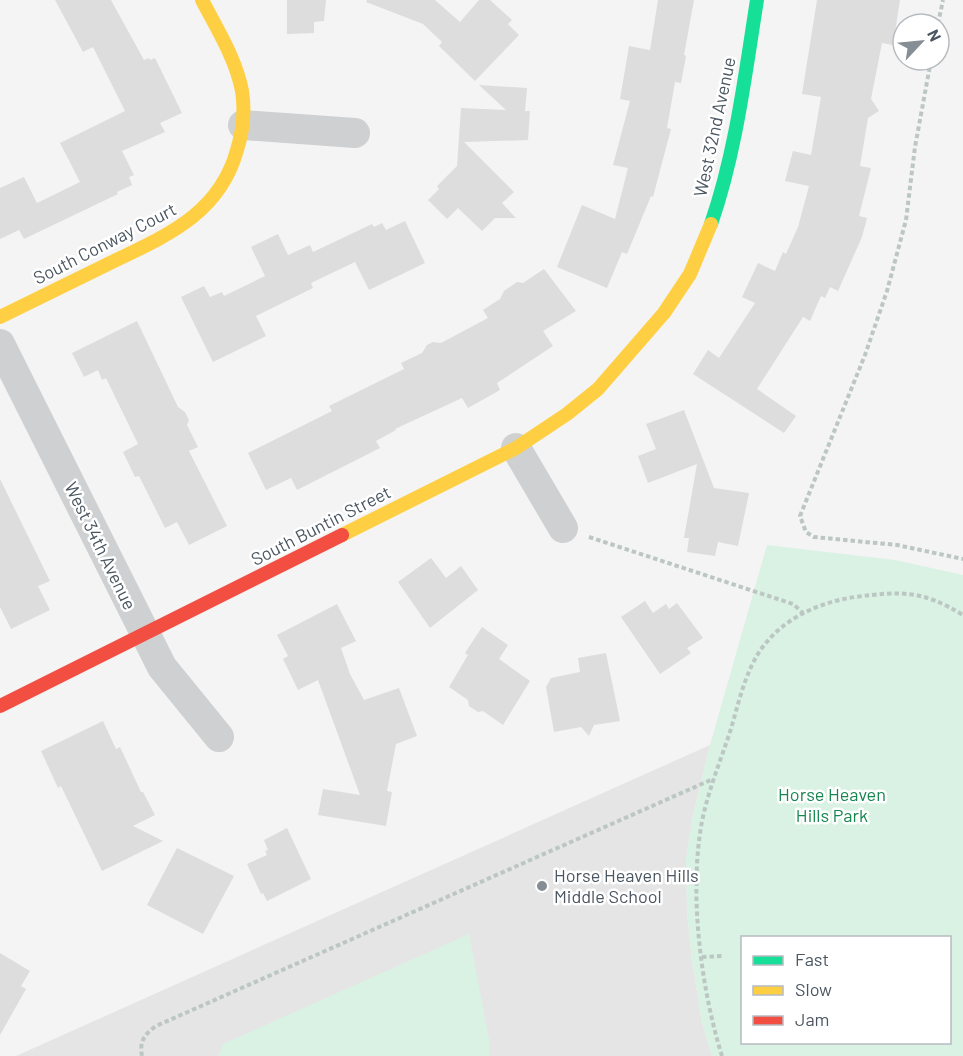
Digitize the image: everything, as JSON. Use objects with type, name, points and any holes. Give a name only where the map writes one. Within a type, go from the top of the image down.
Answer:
[{"type":"street","name":"South Conway Court","points":[[0,318],[170,234],[198,215],[225,184],[237,156],[243,125],[242,91],[230,56],[202,0]]},
{"type":"street","name":"West 32nd Avenue","points":[[637,346],[664,313],[690,274],[724,187],[735,136],[757,0]]},
{"type":"street","points":[[243,125],[355,133]]},
{"type":"street","name":"West 34th Avenue","points":[[0,344],[162,667],[219,737]]},
{"type":"street","name":"South Buntin Street","points":[[0,706],[516,448],[567,414],[598,389],[637,346]]},
{"type":"street","points":[[516,448],[563,528]]},
{"type":"path","points":[[930,72],[915,147],[906,220],[887,291],[865,355],[800,516],[806,532],[814,537],[897,545],[963,560]]},
{"type":"path","points":[[563,528],[793,604],[803,613]]},
{"type":"path","points":[[722,1056],[711,1020],[702,957],[696,884],[697,862],[701,829],[713,779],[753,663],[764,644],[776,630],[803,613],[834,600],[888,593],[911,593],[931,598],[963,615]]},
{"type":"path","points":[[142,1056],[140,1047],[145,1035],[156,1026],[713,779]]},
{"type":"path","points":[[702,957],[722,956]]},
{"type":"shaded area","name":"Horse Heaven Hills Middle School","points":[[710,745],[693,815],[686,858],[687,913],[692,960],[702,1023],[712,1056],[16,1056]]},
{"type":"green space","name":"Horse Heaven Hills Park","points":[[767,545],[895,560],[963,575],[963,1056],[712,1056],[702,1023],[687,913],[686,858],[693,815],[710,745]]},
{"type":"green space","points":[[469,934],[490,1044],[489,1056],[218,1056],[223,1044]]},
{"type":"building","points":[[55,0],[111,0],[144,60],[155,58],[182,113],[160,123],[165,132],[122,151],[134,175],[129,177],[132,185],[24,239],[19,230],[0,239],[0,188],[24,177],[37,203],[80,182],[60,143],[125,111],[93,47],[83,52]]},
{"type":"building","points":[[287,0],[326,0],[324,21],[314,22],[314,33],[287,34]]},
{"type":"building","points":[[367,0],[435,0],[460,22],[479,0],[490,0],[512,20],[508,24],[519,35],[475,81],[439,46],[442,42],[423,24],[366,2]]},
{"type":"building","points":[[658,0],[694,0],[684,55],[686,56],[681,83],[675,82],[667,128],[671,129],[653,197],[651,196],[627,254],[622,252],[607,288],[557,267],[582,205],[615,219],[628,168],[613,165],[630,101],[620,99],[629,46],[650,50]]},
{"type":"building","points":[[817,0],[900,0],[898,12],[891,12],[891,45],[882,43],[871,99],[879,111],[868,118],[860,166],[871,168],[859,216],[867,218],[862,237],[838,291],[830,287],[825,298],[821,296],[810,321],[803,317],[757,389],[796,416],[784,433],[693,374],[708,350],[719,358],[755,303],[742,297],[758,263],[775,271],[783,252],[786,254],[798,227],[809,186],[785,181],[793,151],[811,155],[821,97],[802,94]]},
{"type":"building","points":[[479,85],[527,88],[525,111],[530,111],[528,140],[464,142],[514,192],[502,203],[516,218],[495,218],[482,231],[458,208],[447,219],[428,200],[439,189],[437,186],[457,166],[461,108],[506,110]]},
{"type":"building","points":[[405,221],[425,263],[369,290],[355,262],[311,283],[313,288],[256,316],[266,336],[213,362],[181,297],[204,286],[210,297],[222,292],[224,296],[265,276],[251,247],[278,234],[288,255],[310,245],[313,252],[372,224],[374,227],[382,223],[386,230]]},
{"type":"building","points":[[544,269],[576,311],[543,331],[553,346],[497,383],[500,390],[468,408],[462,398],[395,429],[376,441],[380,448],[297,490],[291,478],[266,490],[248,453],[332,411],[329,406],[404,369],[401,363],[422,353],[427,345],[433,342],[441,343],[488,318],[483,310],[500,299],[504,291],[517,282],[523,283]]},
{"type":"building","points":[[137,321],[178,407],[185,412],[189,420],[187,425],[198,447],[189,451],[227,526],[189,545],[177,522],[165,528],[139,476],[135,477],[123,452],[138,444],[106,378],[102,380],[98,370],[84,377],[72,353]]},
{"type":"building","points":[[684,410],[714,488],[749,493],[738,546],[718,542],[715,556],[687,552],[689,538],[684,538],[697,464],[648,483],[638,456],[656,449],[646,424]]},
{"type":"building","points":[[0,479],[50,581],[38,586],[50,610],[11,629],[0,607]]},
{"type":"building","points":[[431,558],[446,578],[461,566],[478,590],[430,628],[398,582]]},
{"type":"building","points":[[645,601],[653,613],[666,604],[669,609],[677,603],[703,638],[687,648],[691,653],[660,674],[621,617]]},
{"type":"building","points":[[337,604],[356,641],[341,648],[350,674],[364,700],[399,688],[417,736],[396,744],[387,791],[392,792],[386,826],[318,815],[323,789],[360,795],[318,680],[298,690],[283,659],[288,656],[277,635]]},
{"type":"building","points":[[482,627],[508,645],[499,659],[530,681],[503,725],[483,711],[478,712],[469,706],[468,700],[449,687],[468,655],[465,653]]},
{"type":"building","points":[[606,653],[620,721],[594,725],[589,736],[581,727],[554,732],[546,687],[551,678],[580,672],[578,658]]},
{"type":"building","points":[[103,721],[116,749],[120,747],[141,792],[155,815],[133,826],[163,841],[102,871],[61,786],[58,788],[41,751]]},
{"type":"building","points":[[287,828],[311,879],[267,901],[263,893],[261,894],[247,864],[267,855],[265,851],[268,850],[264,840]]},
{"type":"building","points":[[177,848],[234,876],[203,934],[147,905]]},
{"type":"building","points":[[0,953],[30,971],[21,986],[26,989],[0,1035]]},
{"type":"traffic: fast","points":[[711,224],[733,141],[757,0]]},
{"type":"traffic: slow","points":[[0,317],[168,234],[203,208],[217,192],[229,173],[239,143],[243,120],[243,98],[231,56],[202,0]]},
{"type":"traffic: slow","points":[[342,535],[516,448],[567,414],[598,389],[664,313],[690,274],[711,224]]},
{"type":"traffic: jam","points":[[0,706],[342,535]]},
{"type":"place","name":"Horse Heaven Hills Middle School","points":[[542,886]]}]
